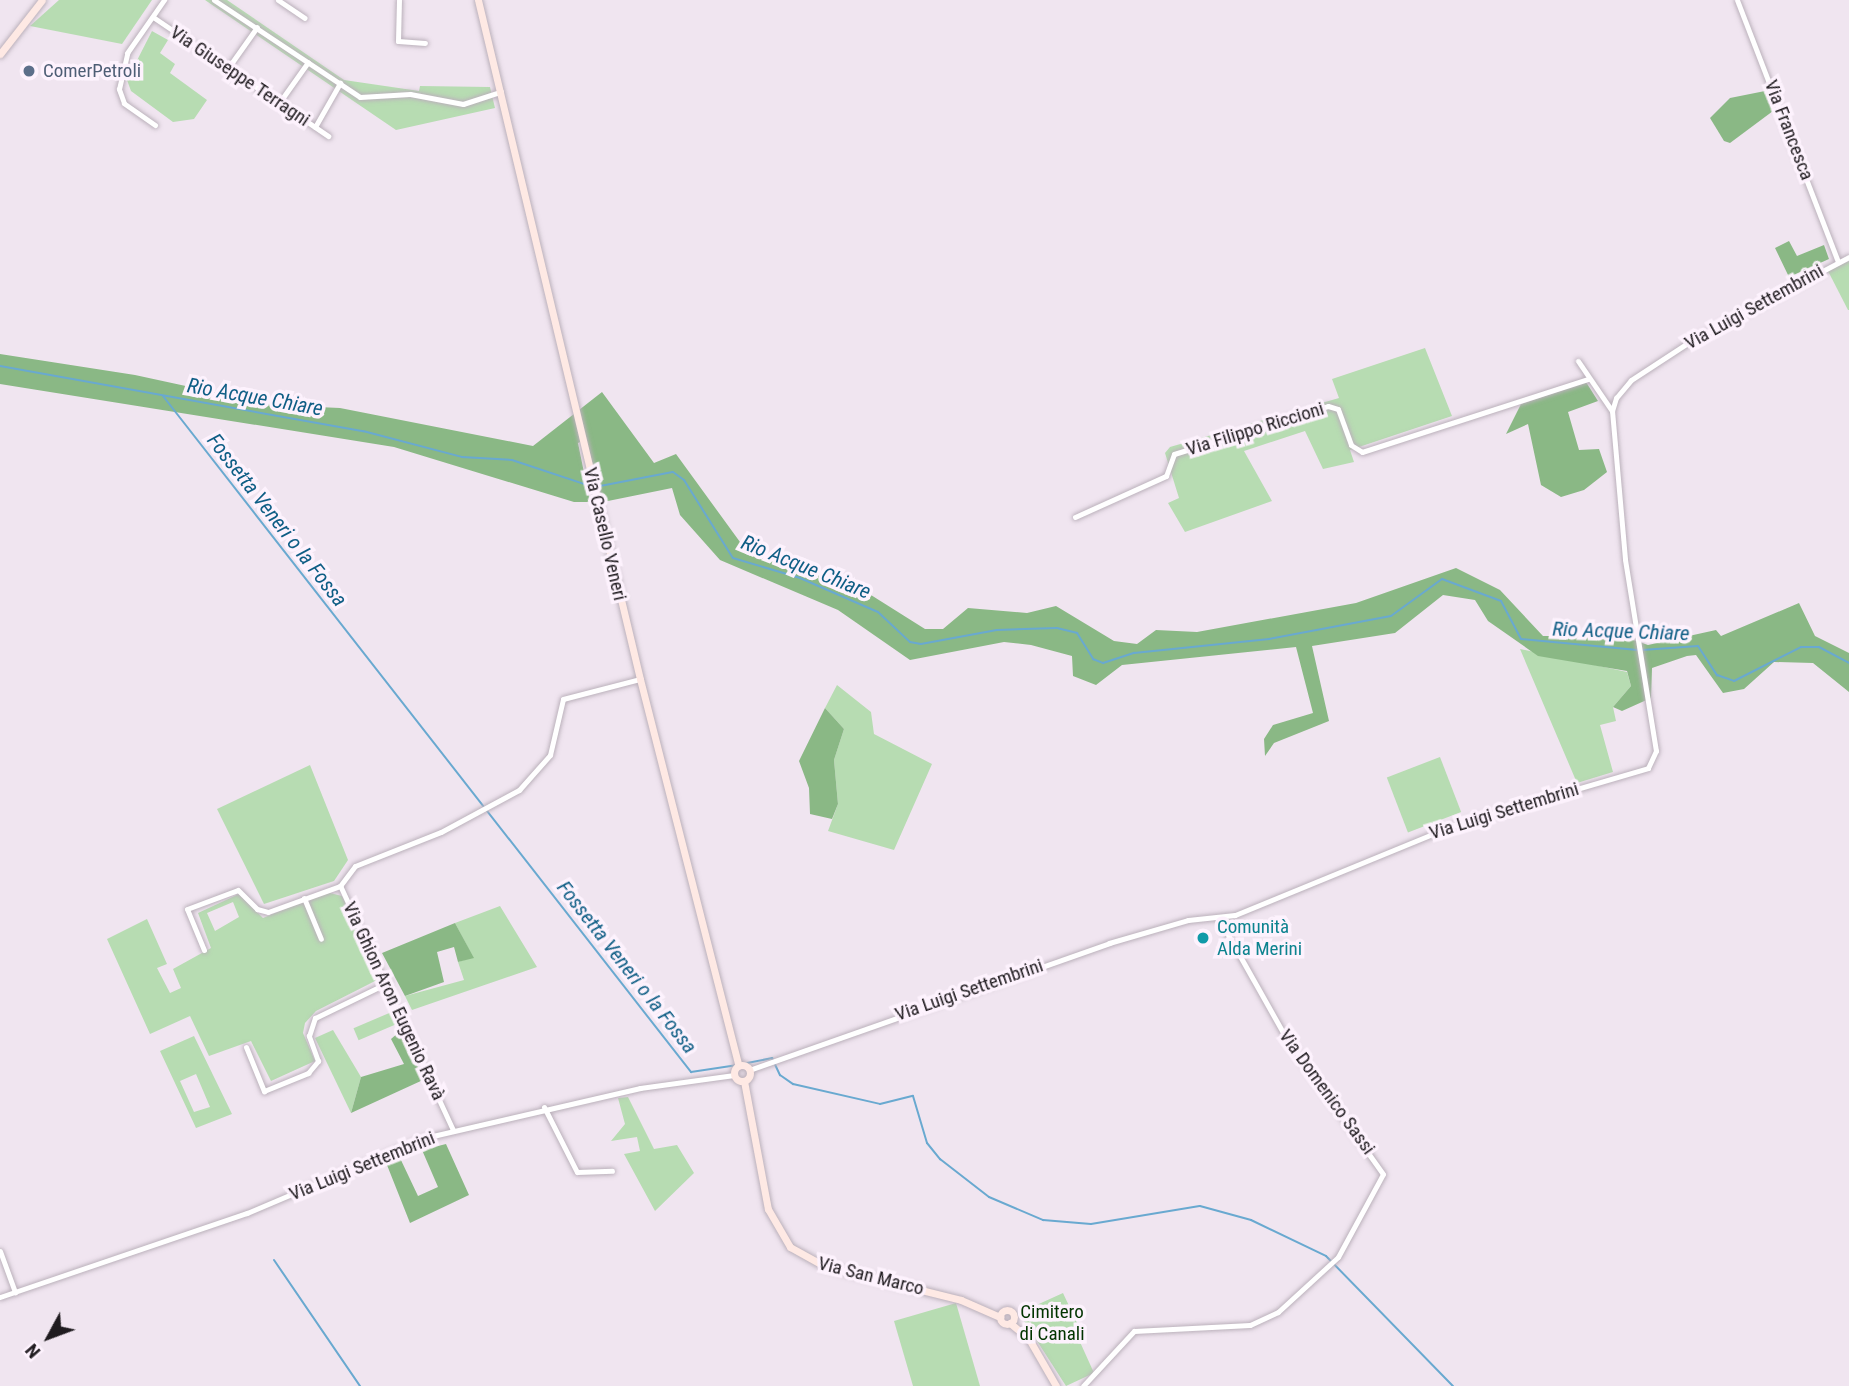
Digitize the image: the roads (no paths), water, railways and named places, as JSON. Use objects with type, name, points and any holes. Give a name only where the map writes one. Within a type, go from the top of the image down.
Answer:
[{"type":"street","points":[[0,54],[42,0]]},
{"type":"street","name":"Via Giuseppe Terragni","points":[[155,125],[119,94],[123,63],[164,0]]},
{"type":"street","points":[[214,0],[340,83],[371,99],[410,94],[448,104],[501,92]]},
{"type":"street","points":[[278,0],[305,18]]},
{"type":"street","points":[[399,0],[398,41],[425,43]]},
{"type":"street","name":"Via Casello Veneri","points":[[478,0],[640,679],[739,1064]]},
{"type":"street","name":"Via Francesca","points":[[1737,0],[1838,262]]},
{"type":"street","name":"Via Giuseppe Terragni","points":[[153,17],[328,136]]},
{"type":"street","points":[[228,68],[257,27]]},
{"type":"street","points":[[279,103],[308,62]]},
{"type":"street","points":[[315,127],[340,83]]},
{"type":"street","name":"Via Luigi Settembrini","points":[[749,1070],[1109,943],[1188,920],[1219,919],[1457,824],[1648,768],[1656,751],[1637,642],[1612,411],[1631,380],[1759,300],[1849,257]]},
{"type":"street","points":[[1578,361],[1612,411]]},
{"type":"street","name":"Via Filippo Riccioni","points":[[1075,517],[1166,476],[1174,454],[1328,406],[1338,410],[1351,445],[1362,452],[1588,379]]},
{"type":"street","name":"Via Ghion Aron Eugenio Ravà","points":[[453,1130],[389,982],[340,886],[355,866],[490,809],[527,784],[555,744],[563,699],[640,679]]},
{"type":"street","points":[[204,950],[187,909],[229,890],[245,893],[263,912],[340,886]]},
{"type":"street","points":[[303,898],[321,939]]},
{"type":"street","name":"Via Domenico Sassi","points":[[1083,1386],[1134,1331],[1250,1325],[1278,1312],[1338,1257],[1383,1174],[1285,1036],[1219,919]]},
{"type":"street","points":[[246,1047],[264,1091],[308,1073],[318,1061],[309,1035],[315,1018],[389,982]]},
{"type":"street","points":[[739,1064],[749,1070],[744,1081],[734,1075],[739,1064]]},
{"type":"street","name":"Via Luigi Settembrini","points":[[0,1297],[240,1215],[405,1144],[544,1107],[734,1075]]},
{"type":"street","name":"Via San Marco","points":[[744,1081],[768,1209],[790,1247],[824,1266],[986,1308],[1012,1320]]},
{"type":"street","points":[[544,1107],[576,1172],[612,1171]]},
{"type":"street","points":[[0,1251],[15,1292]]},
{"type":"street","name":"Via San Marco","points":[[1002,1314],[1012,1320]]},
{"type":"street","points":[[1012,1320],[1029,1339],[1056,1386]]},
{"type":"waterway","name":"Rio Acque Chiare","points":[[0,366],[363,431],[462,457],[512,460],[590,486]]},
{"type":"waterway","name":"Fossetta Veneri o la Fossa","points":[[163,396],[691,1072],[737,1065]]},
{"type":"waterway","name":"Rio Acque Chiare","points":[[595,487],[673,472],[684,480],[733,558],[800,578],[878,612],[910,642],[921,644],[997,630],[1057,628],[1077,633],[1093,659],[1103,663],[1134,653],[1269,639],[1391,616],[1442,579],[1501,601],[1521,639],[1637,650]]},
{"type":"waterway","name":"Rio Acque Chiare","points":[[1642,650],[1698,646],[1717,675],[1734,681],[1801,647],[1819,647],[1849,663]]},
{"type":"waterway","name":"Fossetta Veneri o la Fossa","points":[[742,1064],[772,1058],[780,1075],[793,1084],[880,1104],[913,1096],[927,1143],[940,1159],[989,1197],[1043,1220],[1091,1224],[1200,1206],[1251,1220],[1326,1256],[1453,1386]]},
{"type":"waterway","points":[[274,1260],[360,1386]]},
{"type":"place","name":"ComerPetroli","points":[[29,71]]},
{"type":"place","name":"Comunità Alda Merini","points":[[1203,938]]},
{"type":"park label","name":"Cimitero di Canali","points":[[1052,1323]]}]
